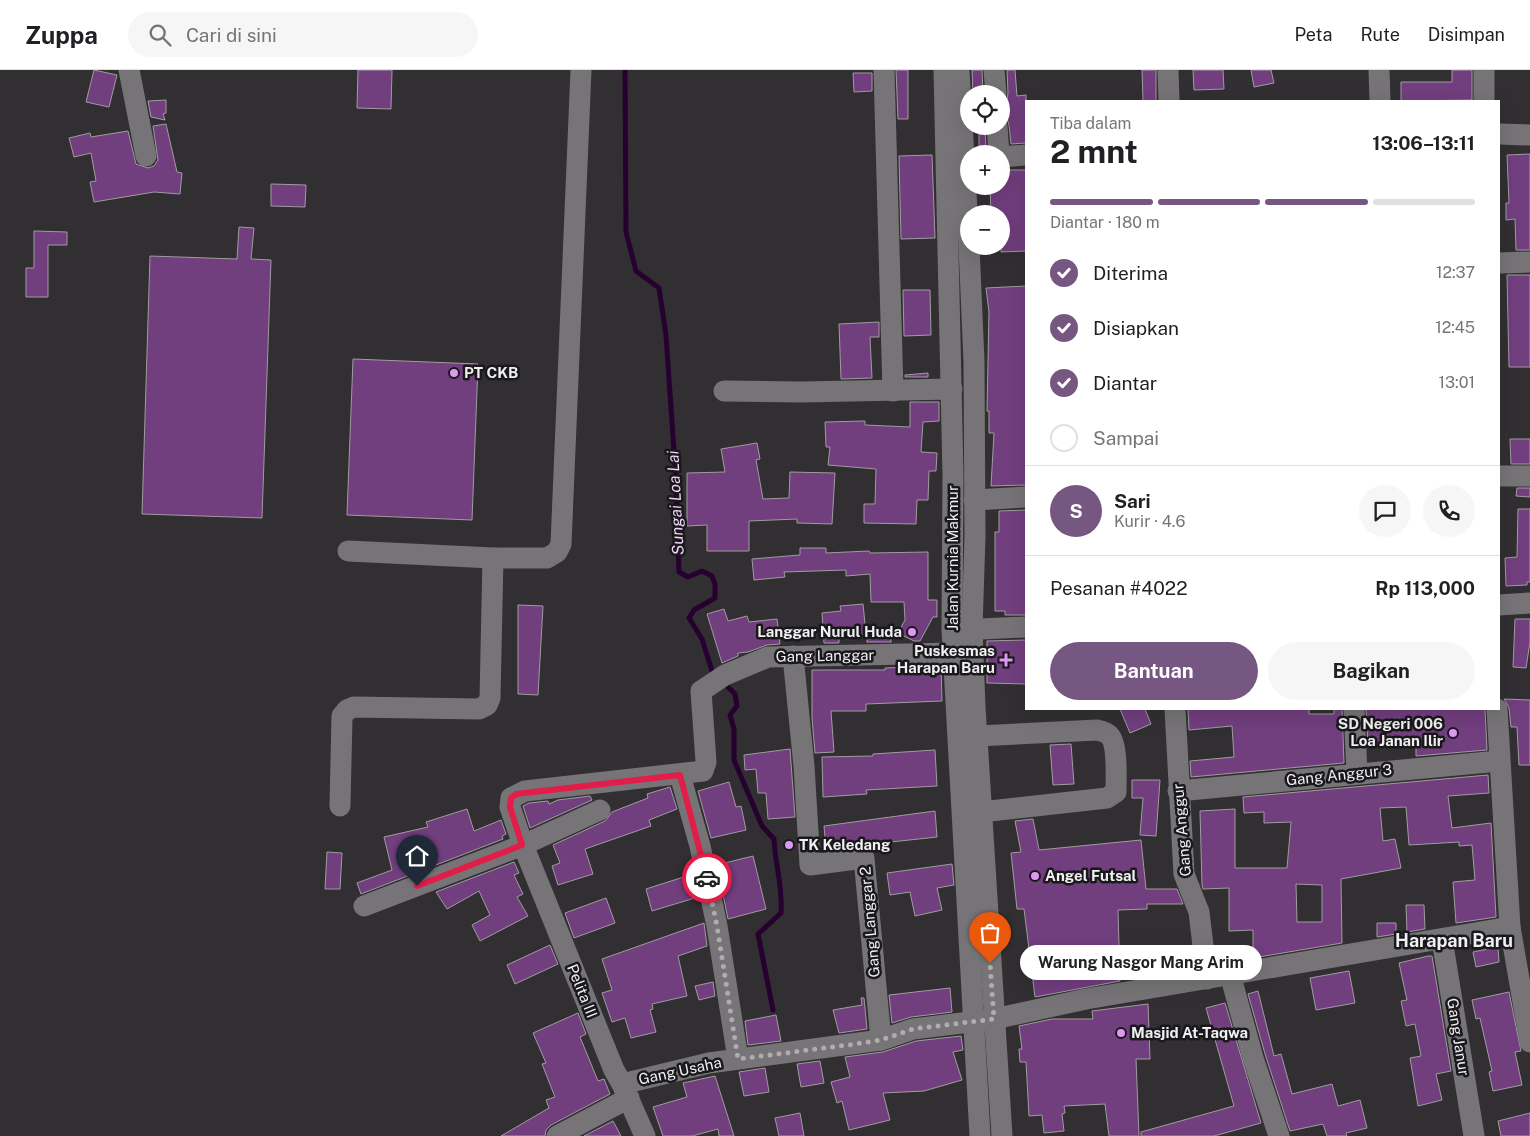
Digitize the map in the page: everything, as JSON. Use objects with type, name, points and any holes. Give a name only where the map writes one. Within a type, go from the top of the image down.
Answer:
[{"type":"street","points":[[129,70],[146,156]]},
{"type":"street","points":[[348,551],[493,558],[547,558],[557,552],[562,544],[581,70]]},
{"type":"street","points":[[884,70],[893,391]]},
{"type":"street","name":"Jalan Kurnia Makmur","points":[[944,70],[964,205]]},
{"type":"street","name":"Jalan Kurnia Makmur","points":[[959,70],[959,160],[952,389],[962,629],[977,736],[981,812],[984,1020],[980,1136]]},
{"type":"street","points":[[994,70],[995,85]]},
{"type":"street","points":[[1168,70],[1169,100]]},
{"type":"street","points":[[1379,70],[1380,100]]},
{"type":"street","points":[[1484,70],[1484,100]]},
{"type":"street","points":[[1500,134],[1530,135]]},
{"type":"street","points":[[1010,156],[1025,155]]},
{"type":"street","name":"Jalan Kurnia Makmur","points":[[969,255],[974,362],[974,500],[962,629],[953,653],[984,1020],[1002,1136]]},
{"type":"street","points":[[1500,263],[1530,262]]},
{"type":"street","points":[[724,391],[952,389]]},
{"type":"street","points":[[1500,476],[1530,476]]},
{"type":"street","points":[[974,500],[1025,497]]},
{"type":"street","points":[[340,806],[342,716],[346,710],[354,707],[479,708],[487,706],[490,698],[493,558]]},
{"type":"street","points":[[1500,605],[1530,603]]},
{"type":"street","points":[[962,629],[1025,627]]},
{"type":"street","name":"Gang Langgar","points":[[522,845],[510,807],[511,798],[516,794],[680,775],[706,769],[701,691],[720,678],[768,657],[953,653]]},
{"type":"street","name":"Gang Langgar 2","points":[[793,656],[804,766],[810,865],[864,858],[881,1040]]},
{"type":"street","name":"Gang Anggur","points":[[1175,710],[1178,792],[1184,874],[1199,912],[1207,979]]},
{"type":"street","points":[[1354,710],[1357,773]]},
{"type":"street","points":[[1497,710],[1510,927],[1530,1042]]},
{"type":"street","points":[[977,736],[1098,730],[1109,734],[1114,743],[1116,792],[1108,798],[981,812]]},
{"type":"street","name":"Gang Anggur 3","points":[[1178,792],[1357,773],[1500,761]]},
{"type":"street","points":[[680,775],[700,846],[717,926],[738,1059]]},
{"type":"street","points":[[364,906],[522,845],[600,810]]},
{"type":"street","name":"Pelita III","points":[[522,845],[614,1070],[626,1091],[645,1136]]},
{"type":"street","name":"Gang Usaha","points":[[557,1136],[626,1091],[738,1059],[881,1040],[913,1029],[984,1020],[1086,999],[1510,927]]},
{"type":"street","name":"Gang Janur","points":[[1442,939],[1474,1136]]},
{"type":"street","points":[[1230,974],[1252,1058],[1279,1136]]},
{"type":"building","points":[[94,70],[117,75],[109,107],[86,102]]},
{"type":"building","points":[[358,70],[392,70],[391,109],[357,108]]},
{"type":"building","points":[[896,70],[908,70],[908,119],[898,119]]},
{"type":"building","points":[[972,70],[982,70],[983,85],[973,85]]},
{"type":"building","points":[[1007,70],[1015,70],[1017,96],[1026,95],[1025,143],[1011,144],[1010,85],[1008,85]]},
{"type":"building","points":[[1142,70],[1156,70],[1156,100],[1143,100]]},
{"type":"building","points":[[1193,70],[1223,70],[1224,89],[1194,90]]},
{"type":"building","points":[[1251,70],[1271,70],[1274,83],[1254,87]]},
{"type":"building","points":[[1452,70],[1472,70],[1472,100],[1401,100],[1401,82],[1452,82]]},
{"type":"building","points":[[853,73],[872,73],[872,91],[854,92]]},
{"type":"building","points":[[166,100],[166,113],[163,114],[165,120],[151,117],[148,101]]},
{"type":"building","points":[[166,124],[177,172],[182,173],[180,194],[154,192],[94,202],[90,182],[96,181],[91,153],[74,157],[69,138],[90,133],[91,137],[128,131],[136,164],[148,168],[154,166],[158,160],[153,126]]},
{"type":"building","points":[[979,135],[985,135],[986,145],[979,145]]},
{"type":"building","points":[[1530,154],[1530,250],[1516,250],[1515,219],[1506,220],[1506,203],[1509,203],[1507,155]]},
{"type":"building","points":[[932,155],[935,238],[901,239],[899,156]]},
{"type":"building","points":[[1010,170],[1025,170],[1025,251],[1010,252],[1010,205],[991,205],[990,195],[1010,195]]},
{"type":"building","points":[[271,184],[306,185],[305,207],[271,206]]},
{"type":"building","points":[[239,227],[254,228],[251,259],[271,260],[262,518],[142,514],[150,256],[237,259]]},
{"type":"building","points":[[34,231],[67,232],[67,245],[48,245],[48,297],[26,297],[26,268],[34,268]]},
{"type":"building","points":[[1507,275],[1530,275],[1530,367],[1509,367]]},
{"type":"building","points":[[1025,286],[1025,485],[991,486],[994,433],[989,433],[989,411],[987,411],[989,312],[986,288]]},
{"type":"building","points":[[903,290],[930,290],[931,335],[904,336]]},
{"type":"building","points":[[879,322],[879,337],[870,337],[872,378],[841,379],[839,324]]},
{"type":"building","points":[[353,359],[478,364],[472,520],[347,515]]},
{"type":"building","points":[[928,373],[928,377],[905,377],[905,375]]},
{"type":"building","points":[[910,402],[939,402],[939,421],[923,422],[921,452],[937,453],[936,471],[929,471],[928,500],[917,500],[916,524],[864,523],[864,504],[875,504],[876,469],[828,465],[830,447],[826,447],[825,422],[865,421],[865,425],[910,427]]},
{"type":"building","points":[[1510,439],[1530,439],[1530,464],[1511,464]]},
{"type":"building","points":[[757,443],[760,459],[756,460],[763,499],[789,498],[790,472],[835,473],[832,524],[797,523],[797,519],[749,521],[749,551],[707,551],[707,525],[687,526],[687,473],[725,472],[721,449]]},
{"type":"building","points":[[1517,488],[1530,488],[1530,497],[1516,496]]},
{"type":"building","points":[[1518,509],[1530,509],[1530,582],[1527,582],[1527,585],[1506,586],[1505,558],[1517,557]]},
{"type":"building","points":[[1025,510],[1025,615],[1005,615],[1005,611],[995,611],[995,532],[999,532],[999,511]]},
{"type":"building","points":[[800,548],[826,548],[826,553],[869,551],[870,553],[928,552],[928,600],[937,600],[937,617],[933,617],[920,641],[914,641],[898,633],[905,620],[904,602],[871,602],[870,574],[846,576],[846,570],[784,572],[785,577],[754,580],[752,559],[800,555]]},
{"type":"building","points":[[863,604],[866,634],[839,636],[839,643],[824,643],[822,613],[841,611],[840,606]]},
{"type":"building","points":[[518,605],[543,606],[538,695],[518,694]]},
{"type":"building","points":[[724,609],[728,621],[747,616],[749,622],[777,619],[780,644],[767,645],[748,652],[738,653],[738,656],[722,663],[707,614]]},
{"type":"building","points":[[1515,619],[1530,619],[1530,642],[1526,668],[1513,667]]},
{"type":"building","points":[[867,632],[891,632],[891,642],[867,642]]},
{"type":"building","name":"Puskesmas Harapan Baru","points":[[1025,640],[1025,684],[987,683],[987,641]]},
{"type":"building","points":[[941,666],[942,701],[866,704],[866,711],[831,711],[834,752],[815,753],[812,718],[812,670],[885,670],[885,668]]},
{"type":"building","points":[[1504,699],[1530,700],[1530,765],[1519,765],[1517,727],[1511,727],[1509,708]]},
{"type":"building","points":[[1120,710],[1145,710],[1151,724],[1130,733]]},
{"type":"building","points":[[1188,710],[1309,710],[1309,714],[1334,714],[1334,710],[1342,710],[1344,763],[1191,777],[1190,761],[1234,757],[1232,726],[1189,730]]},
{"type":"building","name":"SD Negeri 006 Loa Janan Ilir","points":[[1366,710],[1485,710],[1487,750],[1416,756],[1416,743],[1368,745]]},
{"type":"building","points":[[1071,744],[1074,784],[1053,785],[1050,745]]},
{"type":"building","points":[[790,749],[795,817],[768,819],[766,793],[758,793],[756,769],[745,770],[744,755]]},
{"type":"building","points":[[935,750],[937,786],[866,790],[867,794],[823,797],[822,757],[873,756],[873,754]]},
{"type":"building","points":[[1488,775],[1489,793],[1448,796],[1452,828],[1491,823],[1496,917],[1456,923],[1453,882],[1475,880],[1472,845],[1459,846],[1459,842],[1409,845],[1406,807],[1380,808],[1383,841],[1395,839],[1401,868],[1341,879],[1342,943],[1253,958],[1253,930],[1229,931],[1229,888],[1203,889],[1202,885],[1200,811],[1235,809],[1235,868],[1287,868],[1291,822],[1264,823],[1264,812],[1244,813],[1243,797]],"holes":[[[1296,884],[1322,885],[1322,922],[1297,922]]]},
{"type":"building","points":[[1132,780],[1160,780],[1156,836],[1140,835],[1143,798],[1132,798]]},
{"type":"building","points":[[729,782],[736,807],[741,806],[746,830],[711,838],[698,791]]},
{"type":"building","points":[[670,787],[677,809],[649,820],[651,826],[585,849],[593,874],[558,885],[552,866],[560,863],[553,845],[605,821],[612,812],[648,798],[647,794]]},
{"type":"building","points":[[590,796],[592,800],[530,828],[523,806],[529,803],[548,801],[549,804],[558,800]]},
{"type":"building","points":[[467,809],[474,831],[501,820],[506,834],[502,836],[503,839],[361,894],[357,883],[392,870],[384,837],[428,827],[426,822]]},
{"type":"building","points":[[935,811],[937,837],[826,849],[824,826]]},
{"type":"building","points":[[1033,819],[1039,850],[1141,840],[1146,889],[1177,889],[1183,904],[1147,904],[1147,909],[1118,910],[1120,981],[1035,997],[1024,909],[1017,909],[1011,853],[1021,852],[1015,821]]},
{"type":"building","points":[[327,852],[342,853],[340,889],[325,889]]},
{"type":"building","points":[[753,856],[766,909],[728,919],[717,865]]},
{"type":"building","points":[[514,862],[519,873],[514,875],[523,894],[517,897],[528,916],[480,941],[472,925],[490,915],[479,891],[447,909],[436,892]]},
{"type":"building","points":[[952,864],[954,885],[937,888],[942,910],[915,916],[910,892],[890,895],[887,873]]},
{"type":"building","points":[[693,874],[698,897],[652,911],[646,889]]},
{"type":"building","points":[[606,898],[615,923],[574,938],[565,913]]},
{"type":"building","points":[[1406,905],[1424,905],[1425,929],[1407,932]]},
{"type":"building","points":[[704,923],[707,946],[678,956],[687,996],[652,1004],[653,1009],[650,1010],[656,1032],[631,1038],[625,1018],[612,1022],[602,993],[612,990],[602,959]]},
{"type":"building","points":[[1377,923],[1396,923],[1396,934],[1377,937]]},
{"type":"building","points":[[550,945],[558,964],[515,984],[507,965]]},
{"type":"building","points":[[1498,947],[1499,962],[1476,967],[1473,952]]},
{"type":"building","points":[[1432,956],[1451,1071],[1436,1074],[1442,1100],[1418,1106],[1410,1058],[1421,1056],[1415,1024],[1406,1026],[1401,1001],[1407,1000],[1399,963]]},
{"type":"building","points":[[1349,971],[1355,1003],[1316,1010],[1310,978]]},
{"type":"building","points":[[713,982],[715,996],[699,1000],[695,986]]},
{"type":"building","points":[[950,988],[952,1012],[911,1017],[892,1023],[889,995]]},
{"type":"building","points":[[1258,991],[1274,1056],[1281,1054],[1292,1094],[1332,1084],[1338,1106],[1360,1100],[1367,1128],[1346,1133],[1347,1136],[1327,1136],[1323,1124],[1290,1131],[1248,994]]},
{"type":"building","points":[[1509,992],[1521,1051],[1515,1052],[1522,1085],[1493,1091],[1489,1072],[1492,1071],[1480,1018],[1476,1019],[1472,1000]]},
{"type":"building","points":[[861,998],[864,998],[867,1029],[839,1033],[833,1010],[862,1005]]},
{"type":"building","points":[[1225,1003],[1261,1123],[1214,1136],[1141,1136],[1141,1132],[1234,1106],[1206,1008]]},
{"type":"building","points":[[1148,1004],[1150,1059],[1136,1059],[1139,1136],[1109,1136],[1105,1104],[1064,1106],[1065,1113],[1062,1114],[1064,1131],[1044,1133],[1042,1115],[1029,1116],[1026,1062],[1020,1062],[1019,1049],[1022,1049],[1019,1026],[1052,1019],[1093,1019],[1092,1011]]},
{"type":"building","points":[[578,1013],[586,1034],[580,1037],[598,1081],[604,1079],[610,1094],[551,1125],[546,1130],[545,1136],[501,1136],[549,1108],[546,1100],[555,1097],[542,1064],[546,1063],[533,1033]]},
{"type":"building","points":[[776,1015],[781,1041],[748,1045],[745,1021]]},
{"type":"building","points":[[961,1036],[963,1050],[953,1052],[962,1080],[924,1091],[883,1093],[890,1120],[849,1130],[842,1101],[837,1103],[831,1082],[850,1077],[845,1057],[883,1052],[916,1041]]},
{"type":"building","points":[[820,1061],[824,1083],[801,1087],[797,1064]]},
{"type":"building","points":[[765,1068],[769,1092],[744,1096],[739,1072]]},
{"type":"building","points":[[715,1076],[734,1136],[719,1136],[718,1129],[692,1136],[663,1136],[653,1107],[687,1097],[683,1083]]},
{"type":"building","points":[[800,1113],[804,1136],[779,1136],[775,1118]]},
{"type":"building","points":[[1530,1113],[1530,1136],[1501,1136],[1498,1121]]},
{"type":"building","points":[[613,1121],[621,1136],[584,1136]]},
{"type":"waterway","name":"Sungai Loa Lai","points":[[625,70],[626,232],[636,271],[659,288],[666,335],[676,481],[679,572],[688,577],[702,571],[712,576],[715,584],[715,598],[694,610],[689,618],[702,639],[712,671],[716,675]]},
{"type":"waterway","name":"Sungai Loa Lai","points":[[724,683],[735,694],[737,706],[730,715],[734,729],[734,760],[762,826],[774,839],[781,894],[781,913],[758,934],[773,1010]]},
{"type":"way so far","points":[[707,878],[717,926],[738,1059],[881,1040],[913,1029],[994,1019],[990,963]]},
{"type":"place","name":"PT CKB","points":[[454,373]]},
{"type":"place","name":"Langgar Nurul Huda","points":[[912,632]]},
{"type":"place","name":"Puskesmas Harapan Baru","points":[[1006,660]]},
{"type":"place","name":"SD Negeri 006 Loa Janan Ilir","points":[[1453,733]]},
{"type":"place","name":"TK Keledang","points":[[789,845]]},
{"type":"place","name":"Angel Futsal","points":[[1035,876]]},
{"type":"place","name":"Warung Nasgor Mang Arim","points":[[990,963]]},
{"type":"place","name":"Masjid At-Taqwa","points":[[1121,1033]]},
{"type":"district","name":"Harapan Baru","points":[[1454,941]]},
{"type":"route","points":[[417,886],[522,845],[510,807],[511,798],[516,794],[680,775],[707,878]]}]
